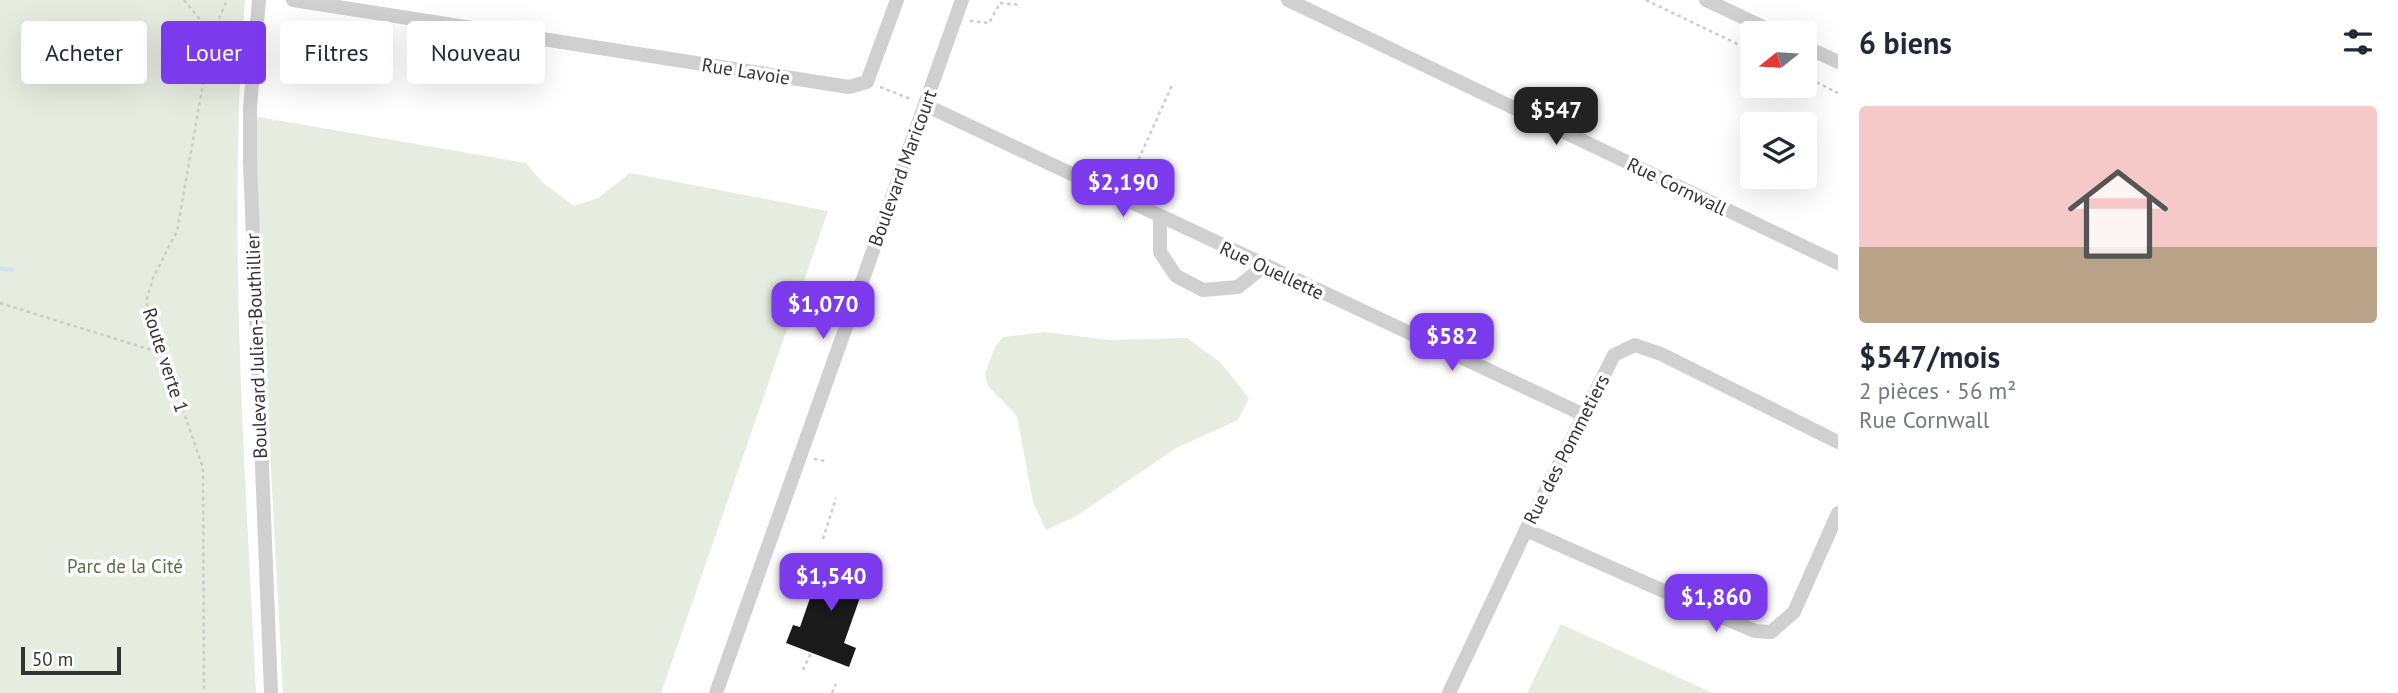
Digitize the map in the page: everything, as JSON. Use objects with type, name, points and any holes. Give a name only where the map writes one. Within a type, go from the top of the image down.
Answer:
[{"type":"street","name":"Boulevard Julien-Bouthillier","points":[[257,21],[259,0]]},
{"type":"street","name":"Rue Lavoie","points":[[293,0],[849,87],[872,84]]},
{"type":"street","points":[[872,84],[897,0]]},
{"type":"street","name":"Boulevard Maricourt","points":[[716,693],[962,0]]},
{"type":"street","name":"Rue Cornwall","points":[[1288,0],[1838,263]]},
{"type":"street","points":[[1706,0],[1751,21]]},
{"type":"street","points":[[1817,52],[1838,62]]},
{"type":"street","name":"Boulevard Julien-Bouthillier","points":[[253,84],[250,162],[271,693]]},
{"type":"street","name":"Rue Ouellette","points":[[925,105],[1582,414]]},
{"type":"street","points":[[1160,216],[1160,252],[1176,276],[1203,290],[1238,286],[1265,266]]},
{"type":"street","name":"Rue des Pommetiers","points":[[1449,693],[1582,414],[1614,355],[1635,345],[1661,354],[1838,442]]},
{"type":"street","points":[[1526,530],[1738,624],[1755,631],[1771,632],[1794,612],[1838,513]]},
{"type":"path","points":[[184,0],[201,21]]},
{"type":"path","name":"Route verte 1","points":[[218,21],[227,0]]},
{"type":"path","points":[[1646,0],[1740,45]]},
{"type":"path","points":[[955,20],[989,23],[1000,3],[1021,5]]},
{"type":"path","points":[[1817,82],[1838,93]]},
{"type":"path","points":[[1121,198],[1173,83]]},
{"type":"path","name":"Route verte 1","points":[[203,84],[177,231],[153,278],[146,302],[203,468],[204,693]]},
{"type":"path","points":[[872,84],[925,105]]},
{"type":"path","points":[[894,93],[901,89]]},
{"type":"path","points":[[894,93],[896,100]]},
{"type":"path","points":[[0,303],[162,354]]},
{"type":"path","points":[[823,540],[836,498]]},
{"type":"path","points":[[858,569],[865,555]]},
{"type":"path","points":[[803,670],[811,653]]},
{"type":"path","points":[[832,693],[836,684]]},
{"type":"green space","name":"Parc de la Cité","points":[[0,0],[245,0],[244,21],[161,21],[161,84],[240,84],[238,173],[240,347],[256,693],[0,693]]},
{"type":"green space","points":[[252,116],[526,163],[543,183],[574,206],[598,198],[630,173],[828,211],[661,693],[283,693]]},
{"type":"green space","points":[[1045,332],[1110,340],[1187,338],[1220,362],[1249,398],[1238,420],[1176,448],[1078,515],[1046,530],[1033,502],[1017,416],[988,386],[985,374],[995,347],[1003,337]]},
{"type":"green space","points":[[1561,624],[1713,693],[1527,693]]},
{"type":"building","points":[[824,558],[869,572],[844,643],[856,648],[849,667],[786,643],[793,625],[800,627]]},
{"type":"waterway","points":[[0,268],[12,270]]}]
